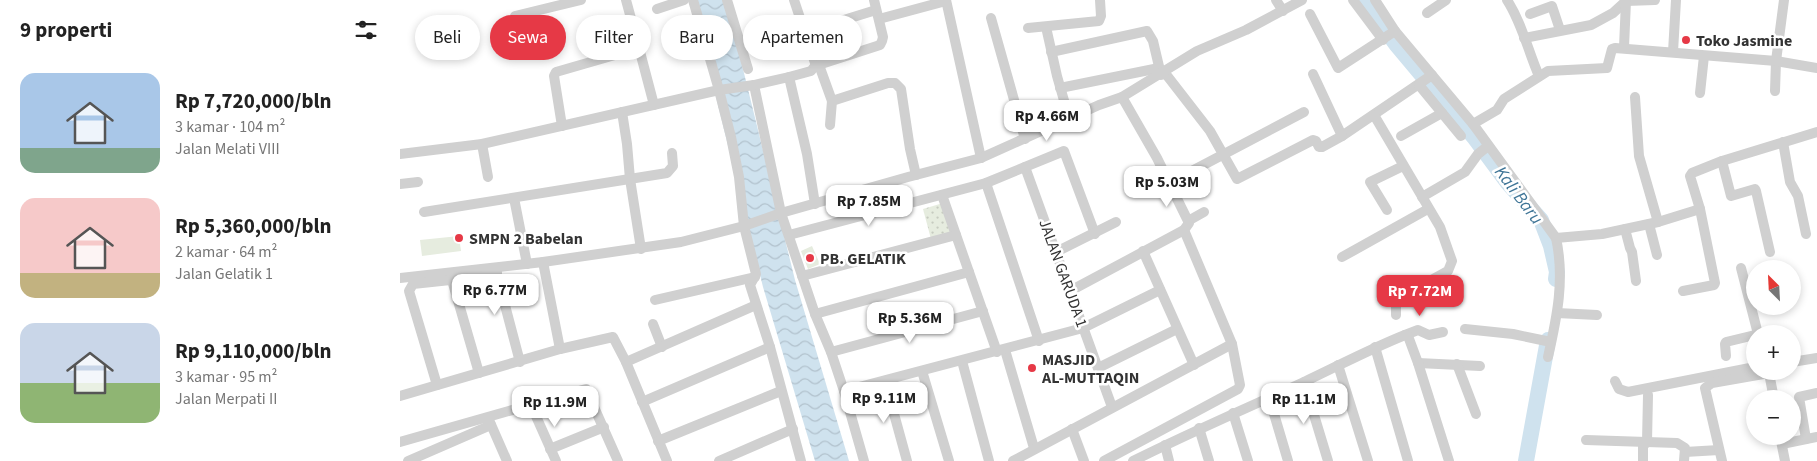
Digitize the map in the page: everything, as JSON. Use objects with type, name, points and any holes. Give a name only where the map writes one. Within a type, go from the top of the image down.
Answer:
[{"type":"street","points":[[519,15],[582,0]]},
{"type":"street","points":[[626,0],[630,15]]},
{"type":"street","points":[[657,9],[684,0]]},
{"type":"street","points":[[693,0],[722,90],[749,224],[756,271],[750,285],[770,347],[801,461]]},
{"type":"street","points":[[727,0],[748,69]]},
{"type":"street","points":[[794,0],[799,15]]},
{"type":"street","points":[[860,15],[876,10],[946,0],[981,158]]},
{"type":"street","points":[[1028,28],[1099,21],[1101,16],[1100,0]]},
{"type":"street","points":[[1276,0],[1283,11]]},
{"type":"street","points":[[437,385],[410,288],[413,284],[452,280],[527,264],[681,242],[749,224],[916,174],[981,158],[1069,118],[1122,97],[1197,51],[1246,30],[1302,0]]},
{"type":"street","points":[[1353,0],[1389,36],[1425,80],[1473,124],[1484,149],[1556,238],[1561,278],[1558,312],[1549,342],[1548,357]]},
{"type":"street","points":[[1375,0],[1389,36]]},
{"type":"street","points":[[1427,13],[1446,0]]},
{"type":"street","points":[[1507,0],[1517,15],[1538,76]]},
{"type":"street","points":[[1524,38],[1591,25],[1613,13],[1626,1],[1655,0]]},
{"type":"street","points":[[1673,52],[1676,0]]},
{"type":"street","points":[[1775,91],[1776,61],[1784,0]]},
{"type":"street","points":[[1624,47],[1626,1]]},
{"type":"street","points":[[1530,14],[1552,6],[1560,30]]},
{"type":"street","points":[[400,154],[482,144],[811,71],[818,66],[880,45],[883,37],[876,10]]},
{"type":"street","points":[[1310,14],[1338,68],[1389,36]]},
{"type":"street","points":[[991,18],[1025,139]]},
{"type":"street","points":[[1046,27],[1069,118]]},
{"type":"street","points":[[1051,52],[1147,31],[1153,41],[1162,72],[1210,131],[1238,179],[1313,140],[1316,141],[1319,147],[1322,147],[1342,136],[1425,80]]},
{"type":"street","points":[[1473,124],[1497,110],[1504,99],[1538,76],[1551,70],[1607,68],[1612,49],[1624,47],[1704,56],[1776,61],[1817,68]]},
{"type":"street","points":[[1700,93],[1704,56]]},
{"type":"street","points":[[562,126],[554,76],[556,72],[598,60]]},
{"type":"street","points":[[642,60],[654,105]]},
{"type":"street","points":[[816,60],[832,101],[830,124]]},
{"type":"street","points":[[1060,88],[1162,72]]},
{"type":"street","points":[[1313,74],[1342,136]]},
{"type":"street","points":[[789,77],[807,154],[815,204]]},
{"type":"street","points":[[1425,80],[1442,113],[1461,136]]},
{"type":"street","points":[[832,101],[888,83],[898,84],[901,89],[910,149],[916,174]]},
{"type":"street","points":[[754,85],[781,213],[814,314],[831,352],[864,461]]},
{"type":"street","points":[[1104,461],[1238,389],[1240,385],[1232,344],[1169,183],[1122,97]]},
{"type":"street","points":[[1635,97],[1639,156],[1653,223],[1657,255]]},
{"type":"street","points":[[622,112],[641,249]]},
{"type":"street","points":[[1169,183],[1304,112]]},
{"type":"street","points":[[1401,136],[1442,113]]},
{"type":"street","points":[[1374,115],[1440,227],[1452,261],[1448,271],[1399,298],[1396,302],[1396,315]]},
{"type":"street","points":[[1683,291],[1715,284],[1700,210],[1690,176],[1692,173],[1722,161],[1817,132]]},
{"type":"street","points":[[1783,142],[1790,182],[1798,196],[1806,234]]},
{"type":"street","points":[[482,144],[488,177]]},
{"type":"street","points":[[1422,198],[1465,172],[1484,149]]},
{"type":"street","points":[[789,235],[986,183],[1065,152],[1095,234]]},
{"type":"street","points":[[424,212],[668,173],[672,166],[672,153]]},
{"type":"street","points":[[1722,161],[1731,196],[1755,189],[1770,252]]},
{"type":"street","points":[[1387,210],[1370,182],[1403,166]]},
{"type":"street","name":"JALAN GARUDA 1","points":[[1026,167],[1112,407]]},
{"type":"street","points":[[400,184],[418,182]]},
{"type":"street","points":[[986,183],[1039,341]]},
{"type":"street","points":[[942,195],[983,311],[1001,351],[1034,448]]},
{"type":"street","points":[[514,198],[527,264]]},
{"type":"street","points":[[1342,257],[1428,209]]},
{"type":"street","points":[[1556,238],[1602,234],[1700,210]]},
{"type":"street","points":[[1070,292],[1143,251],[1204,212]]},
{"type":"street","points":[[1056,252],[1116,222]]},
{"type":"street","points":[[1626,229],[1632,252],[1636,282]]},
{"type":"street","points":[[802,276],[956,235]]},
{"type":"street","points":[[1143,251],[1194,365]]},
{"type":"street","points":[[543,262],[560,349]]},
{"type":"street","points":[[1741,268],[1754,325]]},
{"type":"street","points":[[400,278],[497,271]]},
{"type":"street","points":[[497,271],[520,362]]},
{"type":"street","points":[[814,314],[969,272]]},
{"type":"street","points":[[655,300],[755,277]]},
{"type":"street","points":[[452,280],[479,373]]},
{"type":"street","points":[[844,391],[1084,328],[1160,290]]},
{"type":"street","points":[[626,362],[756,305]]},
{"type":"street","points":[[831,352],[983,311]]},
{"type":"street","points":[[1558,312],[1597,315]]},
{"type":"street","points":[[653,324],[662,347]]},
{"type":"street","points":[[1098,368],[1177,328]]},
{"type":"street","points":[[1465,329],[1513,334],[1549,342]]},
{"type":"street","points":[[1133,461],[1199,428],[1304,382],[1374,347],[1418,330],[1430,335],[1443,332]]},
{"type":"street","points":[[1405,335],[1408,336],[1418,363],[1449,461]]},
{"type":"street","points":[[400,396],[560,349],[613,337],[626,362],[667,461]]},
{"type":"street","points":[[1726,356],[1726,342],[1746,337]]},
{"type":"street","points":[[1013,461],[1034,448],[1232,344]]},
{"type":"street","points":[[642,402],[770,347]]},
{"type":"street","points":[[1374,347],[1408,461]]},
{"type":"street","points":[[1801,361],[1817,358]]},
{"type":"street","points":[[962,361],[989,461]]},
{"type":"street","points":[[1418,363],[1480,366]]},
{"type":"street","points":[[1457,364],[1476,414]]},
{"type":"street","points":[[1338,365],[1368,461]]},
{"type":"street","points":[[1615,381],[1619,389],[1628,392],[1746,369]]},
{"type":"street","points":[[922,371],[949,461]]},
{"type":"street","points":[[1722,461],[1705,388],[1712,383],[1746,377]]},
{"type":"street","points":[[885,381],[907,461]]},
{"type":"street","points":[[1304,382],[1328,461]]},
{"type":"street","points":[[408,461],[489,421],[531,405],[586,389],[618,461]]},
{"type":"street","points":[[658,441],[781,391]]},
{"type":"street","points":[[1806,439],[1799,397],[1817,393]]},
{"type":"street","points":[[1643,461],[1643,446],[1647,442],[1648,395]]},
{"type":"street","points":[[1269,398],[1288,461]]},
{"type":"street","points":[[531,405],[556,461]]},
{"type":"street","points":[[1233,413],[1248,461]]},
{"type":"street","points":[[400,442],[489,421]]},
{"type":"street","points":[[489,421],[506,461]]},
{"type":"street","points":[[550,448],[604,427]]},
{"type":"street","points":[[1199,428],[1209,461]]},
{"type":"street","points":[[719,461],[793,429]]},
{"type":"street","points":[[1072,429],[1084,461]]},
{"type":"street","points":[[1801,439],[1817,438]]},
{"type":"street","points":[[1586,440],[1677,443],[1685,448],[1685,457],[1719,450]]},
{"type":"street","points":[[1165,445],[1169,461]]},
{"type":"street","points":[[1782,445],[1785,461]]},
{"type":"shaded area","points":[[943,203],[952,233],[931,239],[923,209]]},
{"type":"shaded area","points":[[459,236],[461,251],[422,256],[420,240]]},
{"type":"shaded area","name":"PB. GELATIK","points":[[812,246],[820,264],[808,269],[801,251]]},
{"type":"water","points":[[692,0],[726,0],[730,15],[696,15]]},
{"type":"water","points":[[733,28],[795,280],[849,461],[815,461],[763,287],[707,60],[733,60]]},
{"type":"waterway","name":"Kali Baru","points":[[1364,0],[1396,44],[1474,137],[1508,183],[1541,220],[1551,246],[1557,272],[1556,279]]},
{"type":"waterway","name":"Kali Baru","points":[[1526,461],[1548,340]]},
{"type":"place","name":"Toko Jasmine","points":[[1686,40]]},
{"type":"place","name":"SMPN 2 Babelan","points":[[459,238]]},
{"type":"place","name":"PB. GELATIK","points":[[810,258]]},
{"type":"place","name":"MASJID AL-MUTTAQIN","points":[[1032,368]]}]
